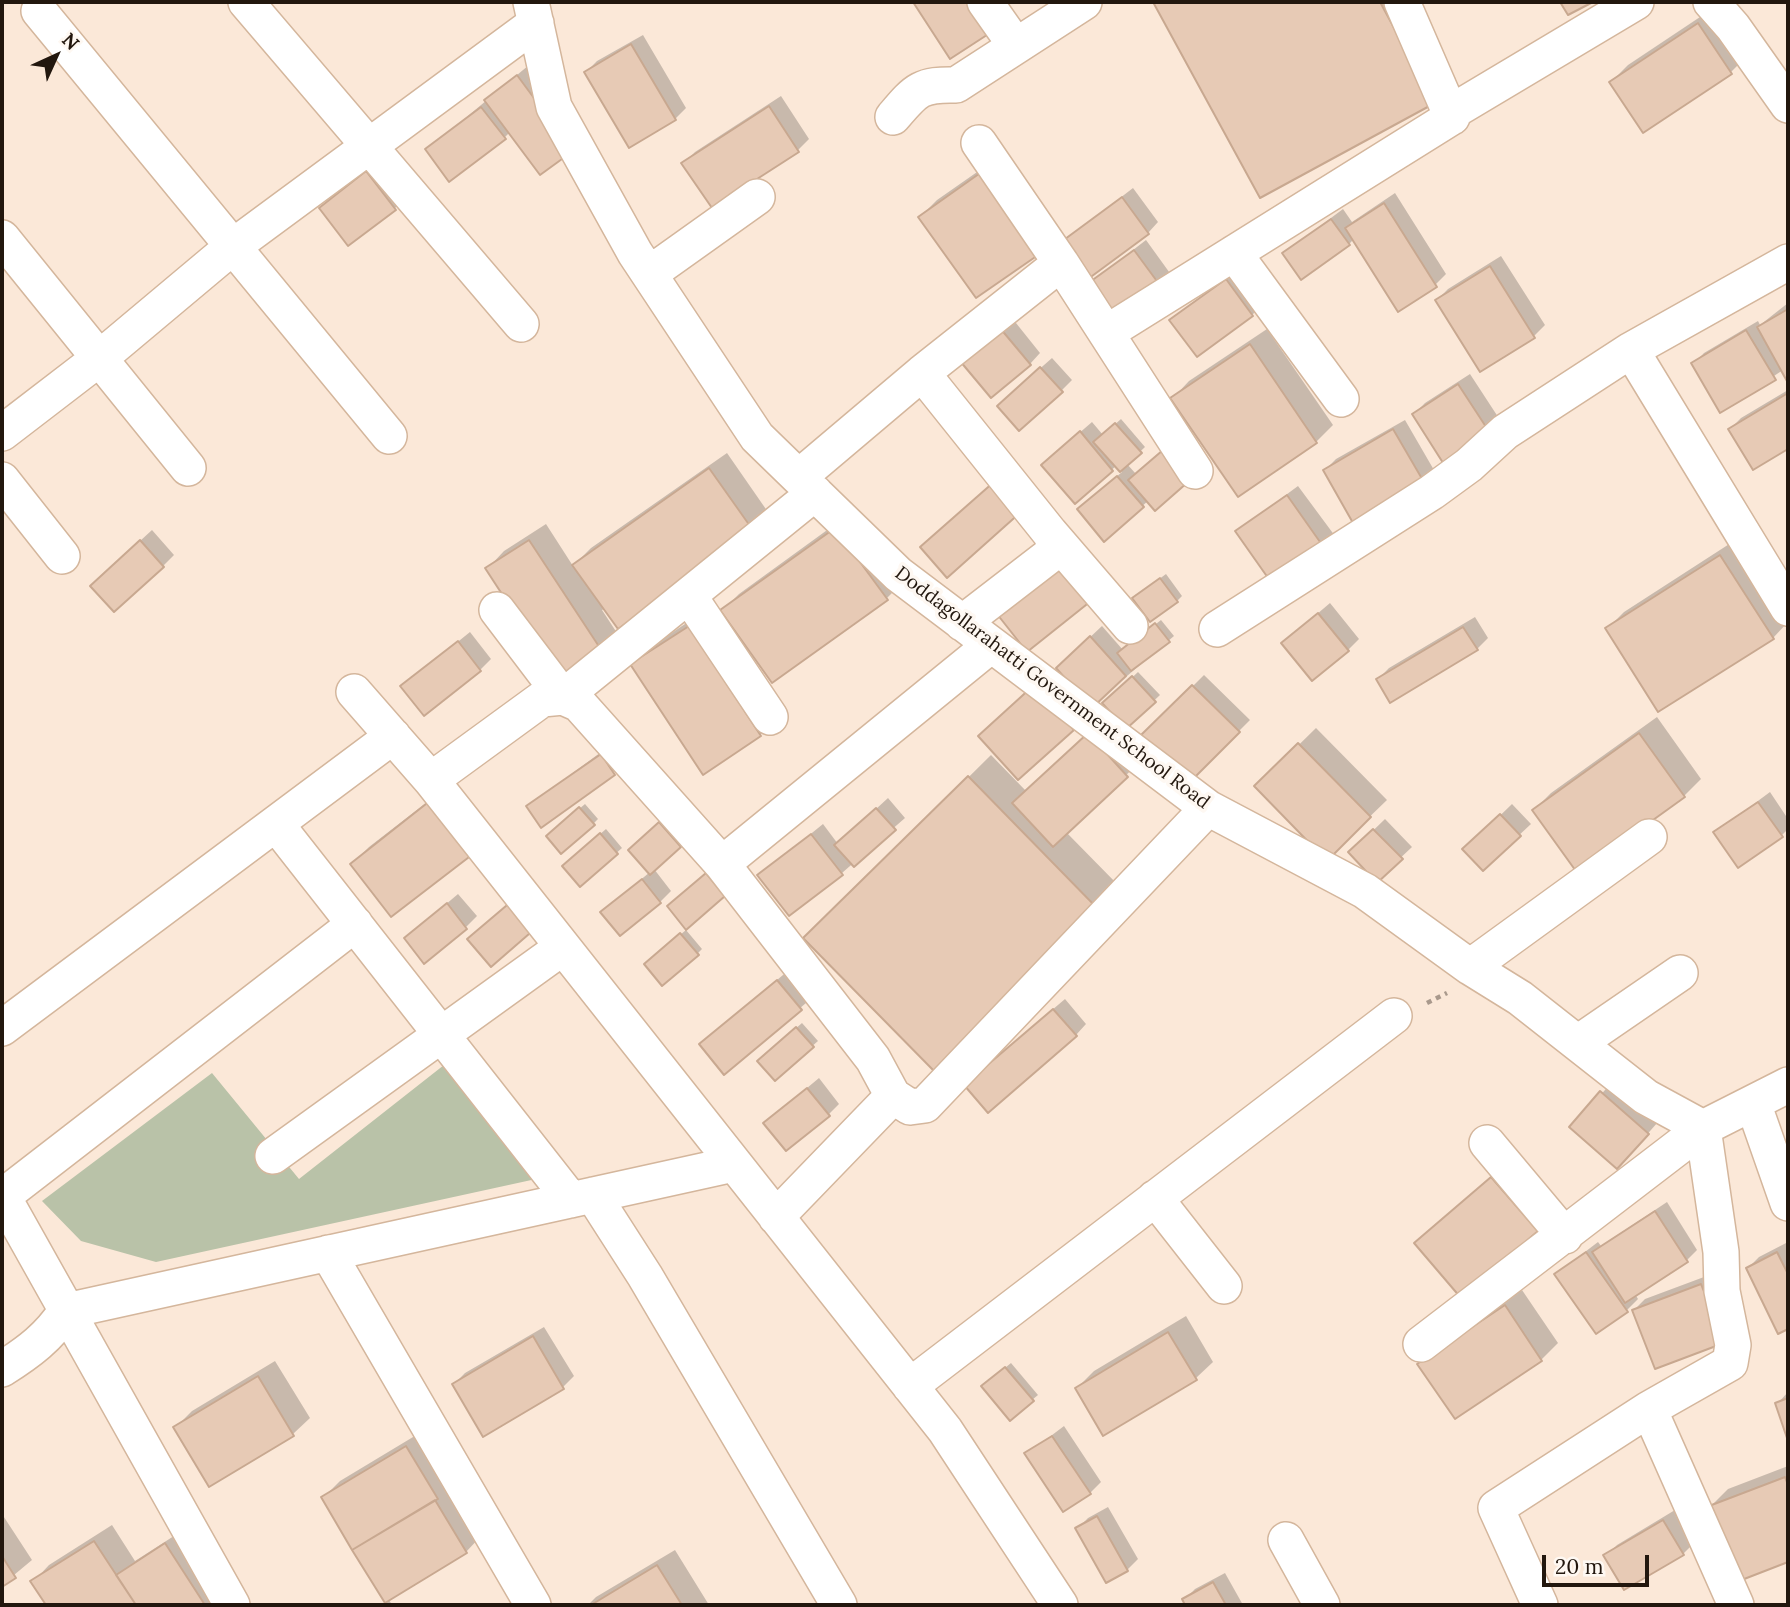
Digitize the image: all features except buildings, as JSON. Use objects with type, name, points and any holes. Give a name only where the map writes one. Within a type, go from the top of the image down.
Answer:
[{"type":"street","points":[[246,2],[521,324]]},
{"type":"street","points":[[985,2],[1016,46]]},
{"type":"street","points":[[893,117],[917,89],[956,85],[1084,2]]},
{"type":"street","points":[[1402,2],[1451,117]]},
{"type":"street","points":[[1106,333],[1451,117],[1455,110],[1636,2]]},
{"type":"street","points":[[1711,2],[1733,27],[1788,105]]},
{"type":"street","points":[[38,11],[231,248],[390,436]]},
{"type":"street","points":[[2,433],[101,357],[231,248],[368,147],[534,13]]},
{"type":"street","name":"Doddagollarahatti Government School Road","points":[[534,13],[554,107],[649,274],[757,437],[898,574],[1208,808],[1365,891],[1470,967],[1520,998],[1646,1097],[1703,1128]]},
{"type":"street","points":[[979,143],[1061,263],[1195,471]]},
{"type":"street","points":[[649,274],[757,197]]},
{"type":"street","points":[[2,238],[101,357],[188,468]]},
{"type":"street","points":[[1234,253],[1341,399]]},
{"type":"street","points":[[1217,629],[1432,492],[1469,465],[1505,432],[1631,350],[1788,262]]},
{"type":"street","points":[[563,697],[689,597],[922,373],[1061,263]]},
{"type":"street","points":[[1631,350],[1788,608]]},
{"type":"street","points":[[922,373],[1050,533],[1130,626]]},
{"type":"street","points":[[2,480],[62,556]]},
{"type":"street","points":[[962,623],[1058,549],[1050,533]]},
{"type":"street","points":[[689,597],[770,717]]},
{"type":"street","points":[[497,610],[563,697]]},
{"type":"street","points":[[722,864],[991,645]]},
{"type":"street","points":[[354,692],[431,780],[945,1430],[1060,1605]]},
{"type":"street","points":[[431,780],[542,699],[563,697],[579,704],[722,864],[873,1059],[893,1096],[910,1107],[925,1105],[1208,808]]},
{"type":"street","points":[[2,1028],[393,736]]},
{"type":"street","points":[[276,824],[441,1034],[582,1197],[645,1276],[839,1605]]},
{"type":"street","points":[[1470,967],[1649,837]]},
{"type":"street","points":[[232,1605],[2,1196],[355,924]]},
{"type":"street","points":[[273,1156],[563,947]]},
{"type":"street","points":[[1578,1043],[1680,973]]},
{"type":"street","points":[[910,1386],[1394,1016]]},
{"type":"street","points":[[1421,1344],[1703,1128],[1788,1085]]},
{"type":"street","points":[[776,1217],[893,1096]]},
{"type":"street","points":[[1753,1103],[1788,1203]]},
{"type":"street","points":[[1540,1605],[1496,1508],[1650,1409],[1730,1363],[1733,1345],[1722,1291],[1721,1252],[1703,1128]]},
{"type":"street","points":[[1487,1143],[1565,1236]]},
{"type":"street","points":[[2,1369],[34,1349],[54,1329],[66,1311],[734,1164]]},
{"type":"street","points":[[1155,1198],[1224,1286]]},
{"type":"street","points":[[328,1253],[533,1605]]},
{"type":"street","points":[[1650,1409],[1736,1605]]},
{"type":"street","points":[[1286,1541],[1322,1605]]},
{"type":"path","points":[[1394,1016],[1443,997],[1470,967]]},
{"type":"green space","points":[[444,1065],[536,1179],[156,1262],[81,1241],[42,1201],[212,1073],[299,1179]]}]
